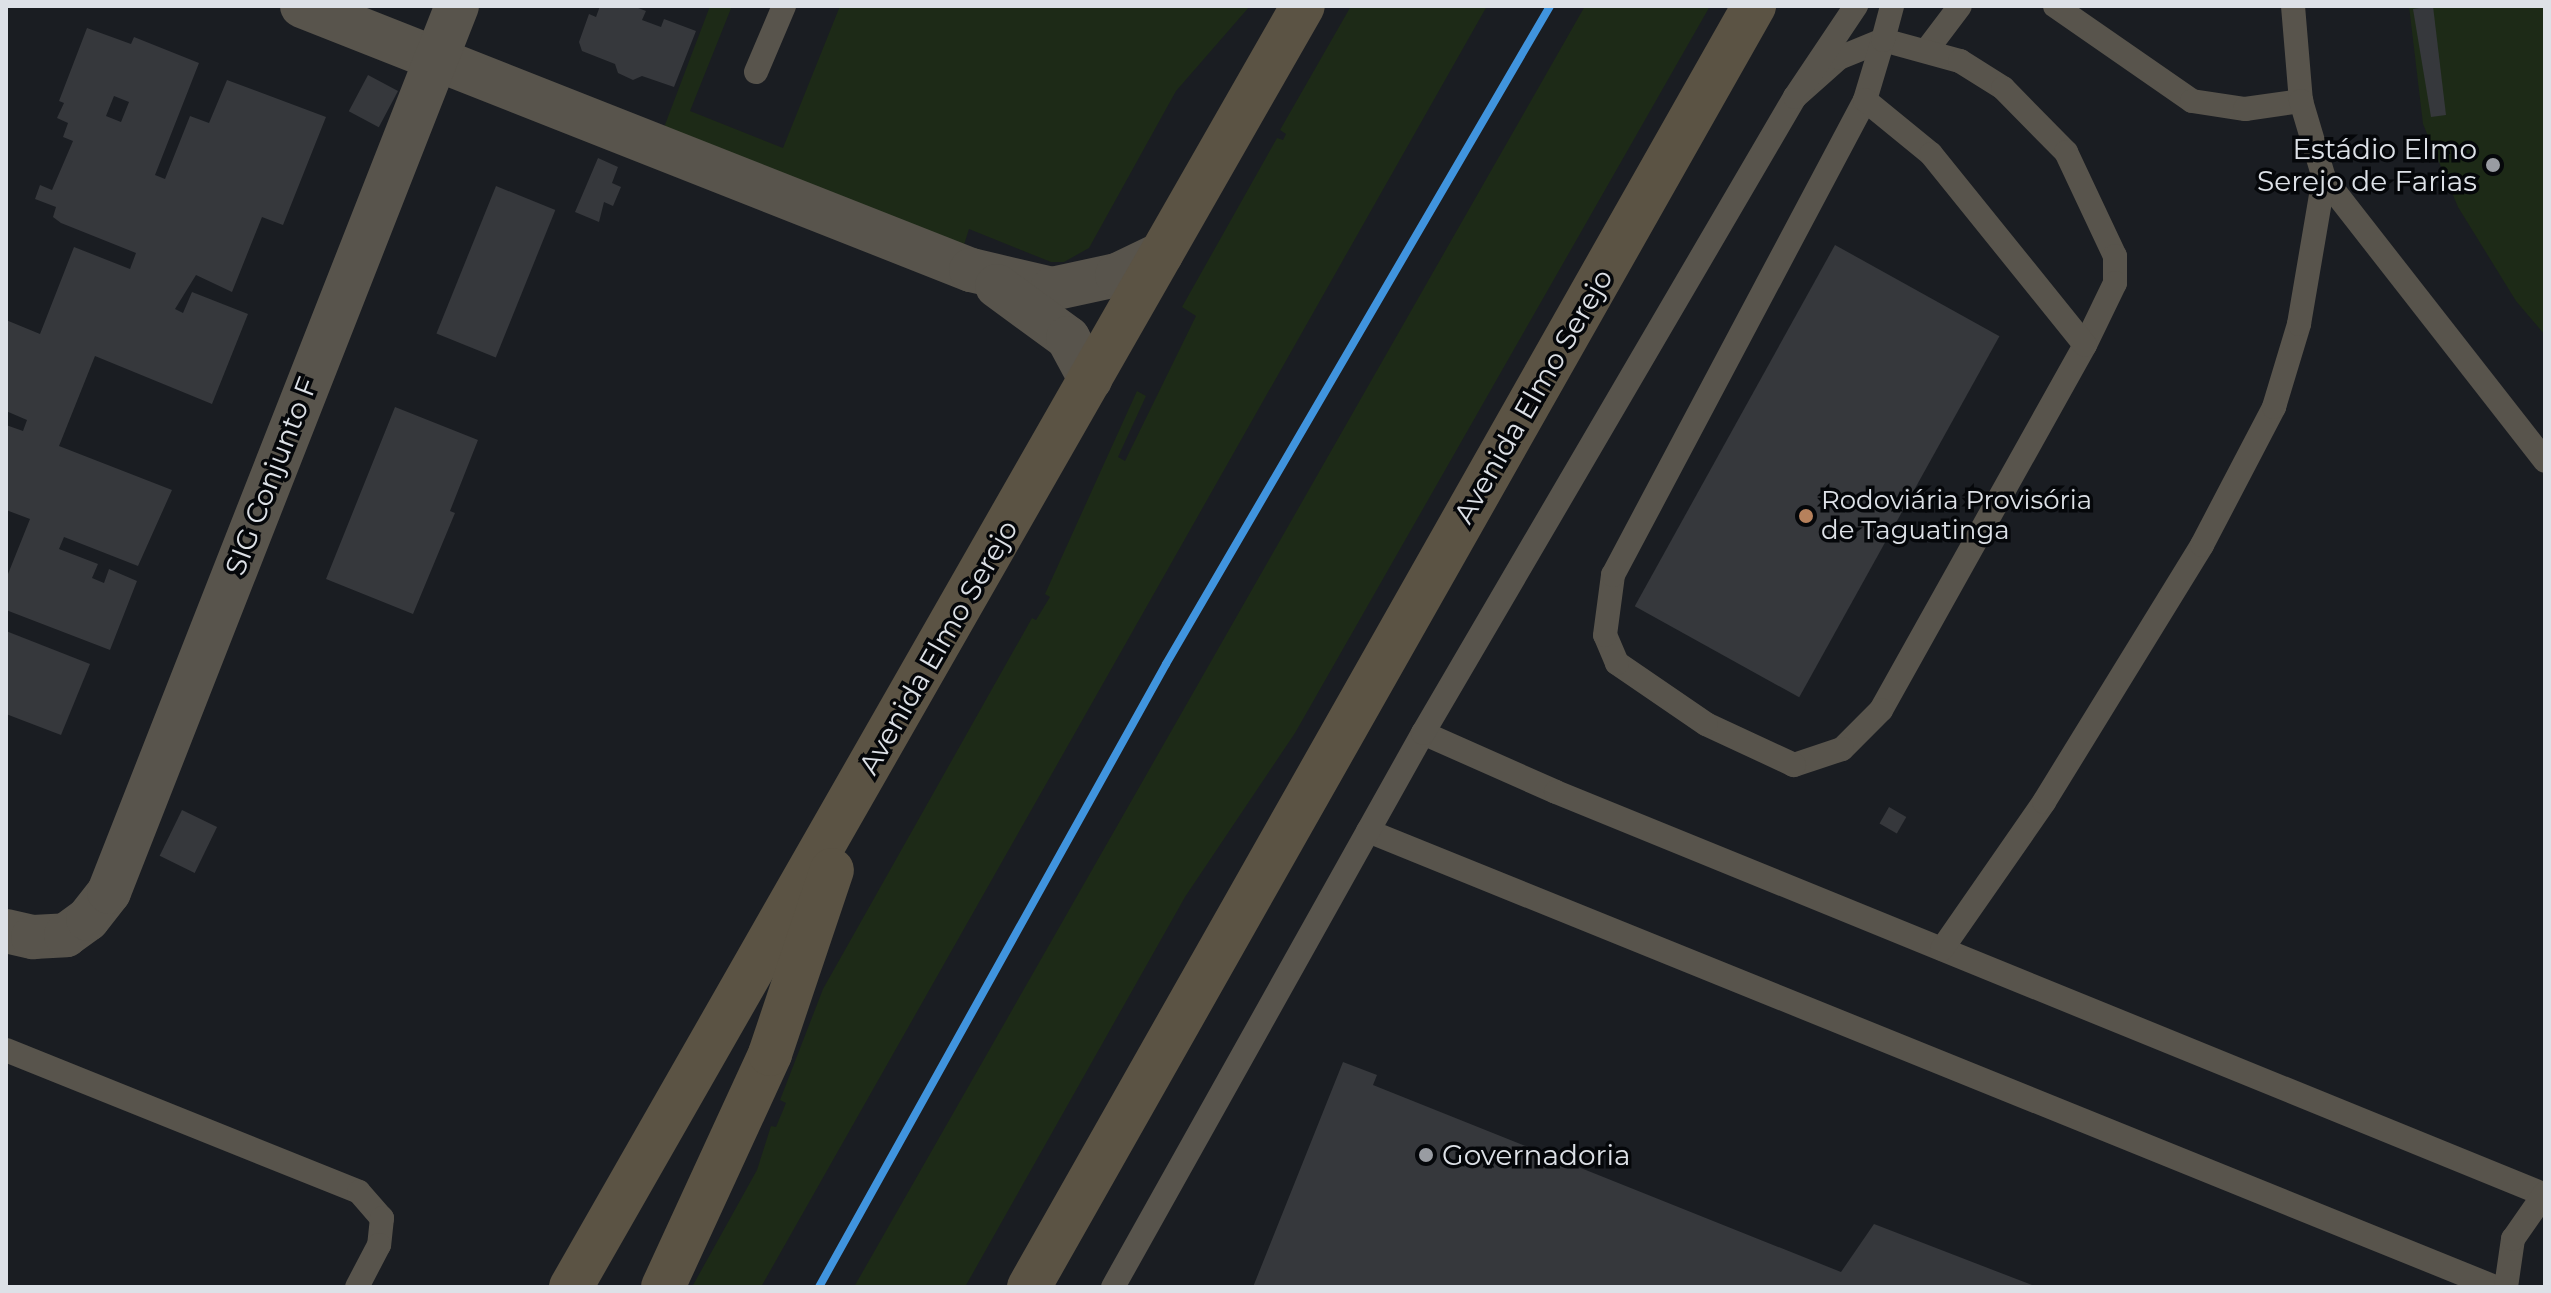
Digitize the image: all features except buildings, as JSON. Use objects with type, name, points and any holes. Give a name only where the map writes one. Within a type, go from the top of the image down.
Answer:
[{"type":"main road","name":"Avenida Elmo Serejo","points":[[571,1287],[1303,6]]},
{"type":"main road","name":"Avenida Elmo Serejo","points":[[1029,1287],[1754,6]]},
{"type":"main road","points":[[663,1287],[770,1054],[864,777]]},
{"type":"street","points":[[302,6],[971,270],[1052,289],[1117,275],[1161,254]]},
{"type":"street","name":"SIG Conjunto F","points":[[6,931],[33,937],[66,935],[88,919],[109,892],[457,6]]},
{"type":"street","points":[[971,270],[1068,338],[1090,379]]},
{"type":"lane","points":[[756,72],[784,6]]},
{"type":"lane","points":[[1113,1287],[1423,733],[1795,97],[1856,6]]},
{"type":"lane","points":[[1795,97],[1839,58],[1883,40],[1960,61],[2003,88],[2066,152],[2115,256],[2115,283],[2085,345],[1881,710],[1842,749],[1794,765],[1706,724],[1617,663],[1605,635],[1613,575],[1865,100],[1883,40],[1892,6]]},
{"type":"lane","points":[[1926,51],[1960,6]]},
{"type":"lane","points":[[2055,6],[2192,101],[2245,109],[2301,101]]},
{"type":"lane","points":[[2293,6],[2301,101],[2324,178],[2545,461]]},
{"type":"lane","points":[[1865,100],[1931,154],[2085,345]]},
{"type":"lane","points":[[1942,949],[2044,802],[2202,545],[2274,407],[2299,324],[2324,178]]},
{"type":"lane","points":[[1423,733],[2544,1194],[2513,1239],[2506,1287]]},
{"type":"lane","points":[[1368,831],[2495,1287]]},
{"type":"lane","points":[[6,1050],[359,1192],[382,1218],[379,1245],[357,1287]]},
{"type":"green space","points":[[710,6],[732,6],[690,111],[783,148],[840,6],[1250,6],[1176,91],[1089,248],[1064,262],[1051,262],[969,229],[963,248],[663,130]]},
{"type":"green space","points":[[1351,6],[1487,6],[761,1287],[692,1287],[757,1170],[771,1126],[776,1127],[786,1103],[780,1100],[823,989],[1032,618],[1036,620],[1050,597],[1045,594],[1137,391],[1146,396],[1118,457],[1125,461],[1196,316],[1182,307],[1277,138],[1283,140],[1286,134],[1280,130]]},
{"type":"green space","points":[[1585,6],[1710,6],[1295,733],[1185,897],[965,1287],[854,1287]]},
{"type":"green space","name":"Estádio Elmo Serejo de Farias","points":[[2409,6],[2545,6],[2545,335],[2516,301],[2458,207],[2423,124]]},
{"type":"transit line","points":[[819,1287],[1166,664],[1550,6]]},
{"type":"place","name":"Estádio Elmo Serejo de Farias","points":[[2493,165]]},
{"type":"place","name":"Rodoviária Provisória de Taguatinga","points":[[1806,516]]},
{"type":"place","name":"Governadoria","points":[[1426,1155]]}]
